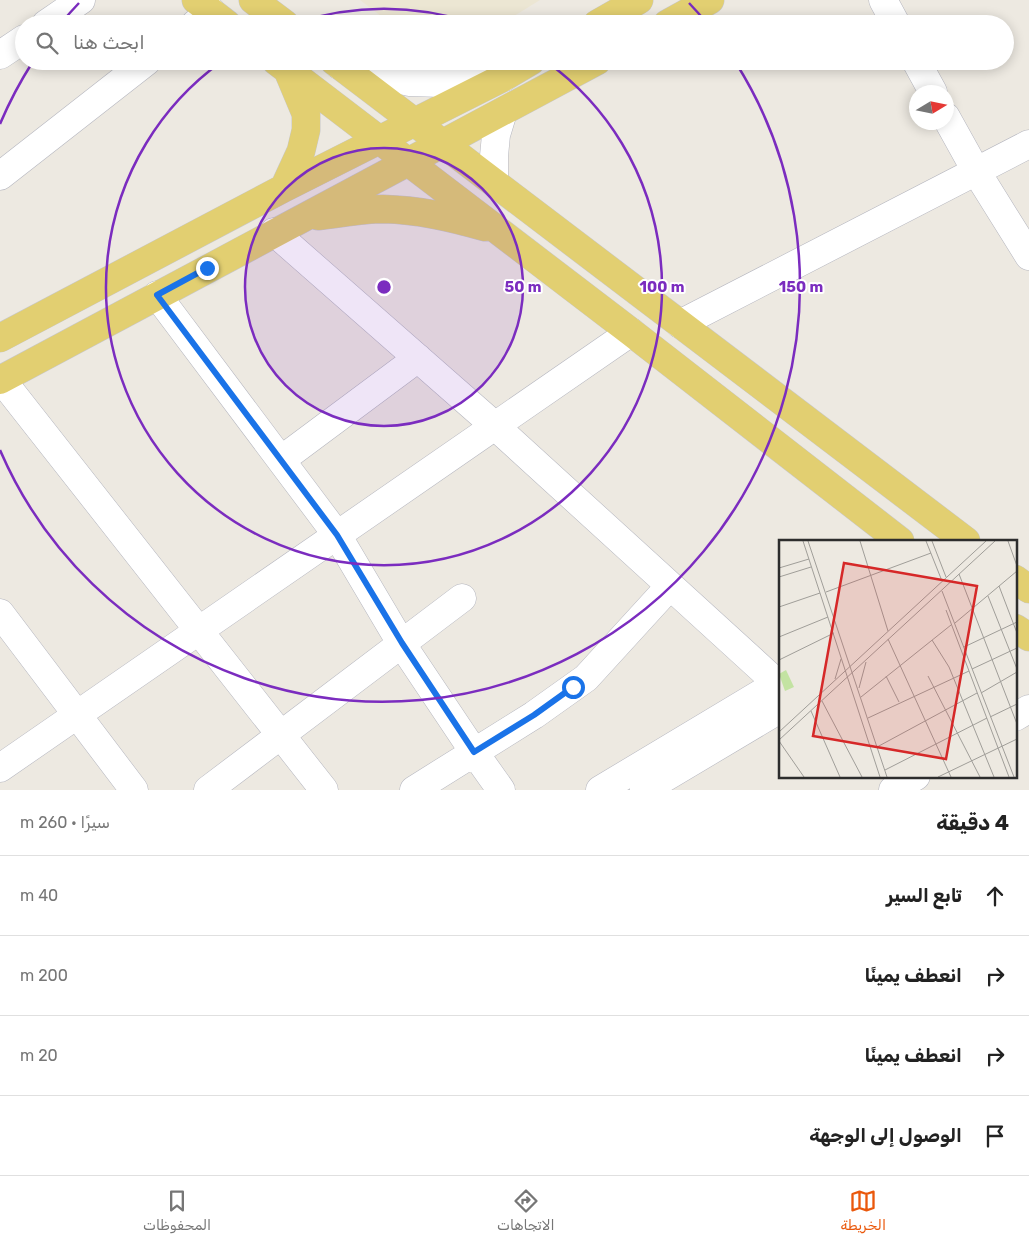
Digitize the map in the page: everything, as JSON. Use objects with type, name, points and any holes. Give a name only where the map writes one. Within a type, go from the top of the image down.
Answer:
[{"type":"main road","points":[[253,0],[273,15]]},
{"type":"main road","points":[[605,13],[639,0]]},
{"type":"main road","points":[[684,15],[710,0]]},
{"type":"main road","points":[[284,70],[306,114],[306,130],[300,151],[284,188]]},
{"type":"main road","points":[[289,70],[899,540]]},
{"type":"main road","points":[[346,70],[965,540]]},
{"type":"main road","points":[[0,338],[284,188],[516,70]]},
{"type":"main road","points":[[1,380],[274,232],[580,70]]},
{"type":"main road","points":[[301,218],[381,209],[420,211],[500,232]]},
{"type":"main road","points":[[1016,629],[1029,638]]},
{"type":"street","points":[[59,15],[81,0]]},
{"type":"street","points":[[883,0],[891,15]]},
{"type":"street","points":[[0,55],[15,45]]},
{"type":"street","points":[[0,176],[135,70]]},
{"type":"street","points":[[364,70],[410,82],[442,83],[504,77]]},
{"type":"street","points":[[921,70],[929,85]]},
{"type":"street","points":[[494,182],[496,135],[503,112]]},
{"type":"street","points":[[953,130],[976,171],[1029,256]]},
{"type":"street","points":[[680,324],[1029,144]]},
{"type":"street","points":[[274,232],[495,426],[670,586],[779,691]]},
{"type":"street","points":[[157,295],[337,535],[402,643],[501,790]]},
{"type":"street","points":[[0,768],[631,332]]},
{"type":"street","points":[[281,460],[418,358]]},
{"type":"street","points":[[1,380],[324,790]]},
{"type":"street","points":[[414,790],[534,715],[586,678],[670,586]]},
{"type":"street","points":[[208,790],[462,598]]},
{"type":"street","points":[[0,613],[134,790]]},
{"type":"street","points":[[644,790],[672,783],[779,693]]},
{"type":"street","points":[[600,790],[779,693]]},
{"type":"street","points":[[1016,716],[1029,709]]},
{"type":"shaded area","points":[[360,0],[540,0],[516,15],[380,15]]},
{"type":"route","points":[[207,268],[157,295],[337,535],[402,643],[474,752],[534,715],[573,687]]}]
